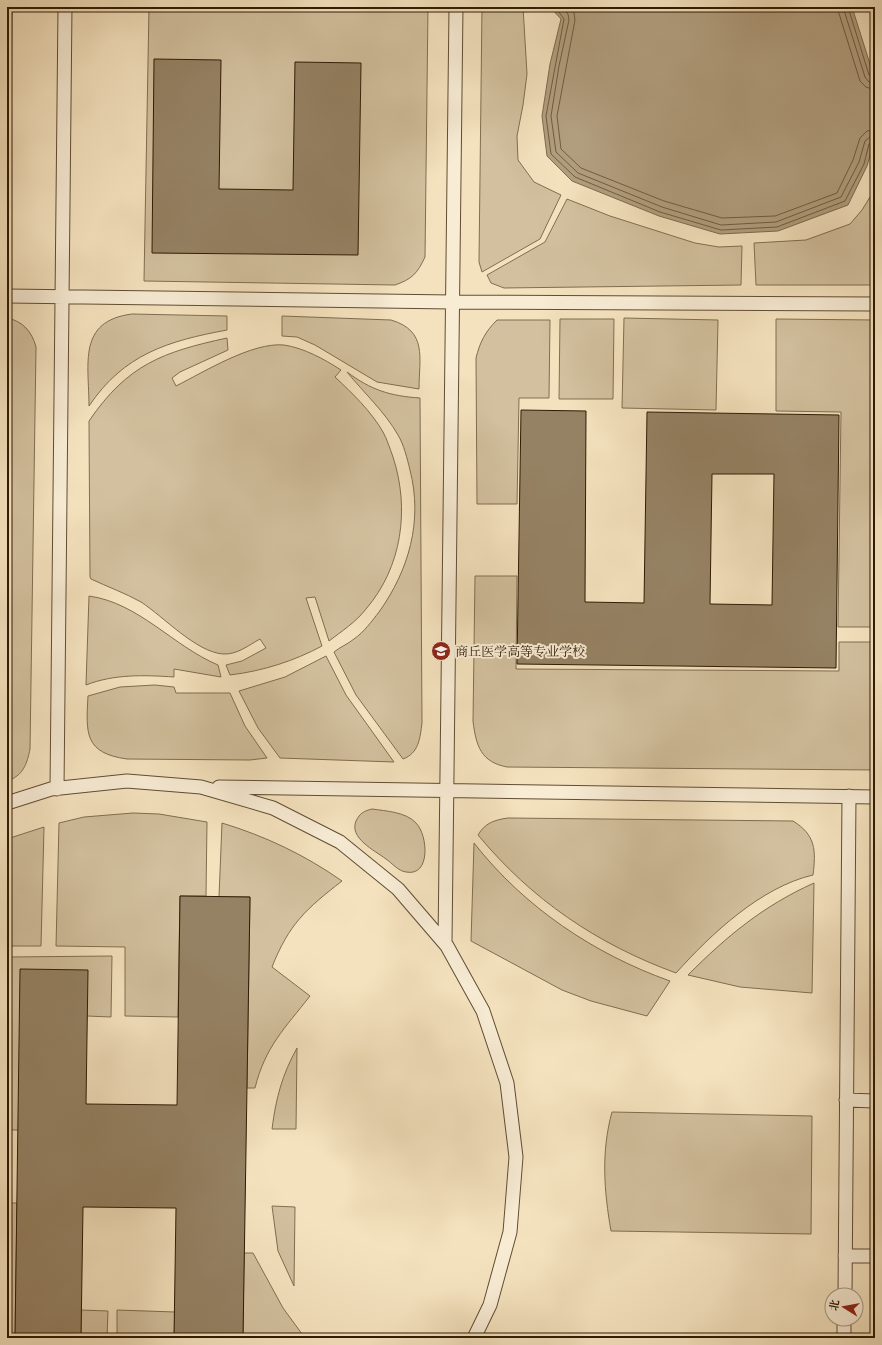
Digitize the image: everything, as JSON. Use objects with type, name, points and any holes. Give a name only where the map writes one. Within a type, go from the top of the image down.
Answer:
[{"type":"lane","points":[[57,789],[65,7]]},
{"type":"lane","points":[[445,943],[456,7]]},
{"type":"lane","points":[[7,296],[452,302],[875,304]]},
{"type":"lane","points":[[7,803],[57,789],[127,781],[201,787],[875,796]]},
{"type":"lane","points":[[201,787],[273,808],[340,842],[398,889],[445,943],[486,1018],[507,1083],[516,1157],[510,1232],[490,1305],[474,1338]]},
{"type":"lane","points":[[845,1287],[849,796]]},
{"type":"lane","points":[[846,1100],[875,1100]]},
{"type":"lane","points":[[845,1256],[875,1256]]},
{"type":"lane","points":[[844,1327],[844,1338]]},
{"type":"shaded area","points":[[7,7],[12,7],[10,282],[7,282]]},
{"type":"shaded area","points":[[149,7],[428,7],[425,257],[419,268],[410,278],[395,285],[144,281]]},
{"type":"shaded area","points":[[482,7],[523,7],[527,74],[517,136],[518,160],[534,182],[561,195],[540,239],[482,272],[479,262]]},
{"type":"shaded area","points":[[875,189],[875,285],[756,285],[754,243],[806,240],[850,224],[862,210]]},
{"type":"shaded area","points":[[567,199],[610,216],[695,243],[719,247],[742,246],[741,285],[504,288],[491,283],[487,275],[545,242]]},
{"type":"shaded area","points":[[132,314],[227,316],[227,330],[185,339],[167,345],[132,362],[103,388],[89,406],[88,360],[94,335],[102,325],[114,318]]},
{"type":"shaded area","points":[[282,316],[391,320],[403,325],[411,331],[416,338],[419,347],[419,389],[377,382],[315,345],[297,337],[282,336]]},
{"type":"shaded area","points":[[7,318],[13,319],[26,328],[36,347],[30,749],[26,764],[21,773],[7,781]]},
{"type":"shaded area","points":[[624,318],[718,320],[716,410],[622,408]]},
{"type":"shaded area","points":[[560,319],[614,319],[613,399],[559,399]]},
{"type":"shaded area","points":[[776,319],[875,320],[875,627],[838,627],[841,412],[776,411]]},
{"type":"shaded area","points":[[497,320],[550,320],[549,398],[519,398],[517,504],[477,504],[476,358],[479,347],[489,329]]},
{"type":"shaded area","points":[[227,338],[228,350],[180,372],[172,378],[176,386],[228,359],[258,348],[271,345],[284,345],[314,354],[341,370],[335,377],[367,410],[378,424],[393,457],[401,497],[399,537],[395,556],[388,575],[378,593],[358,618],[329,641],[315,597],[306,598],[322,646],[278,665],[230,675],[226,665],[242,661],[266,648],[260,639],[233,653],[223,654],[213,652],[191,641],[141,602],[91,579],[90,577],[89,421],[118,386],[133,373],[149,363],[165,355],[204,343]]},
{"type":"shaded area","points":[[347,372],[364,383],[381,391],[399,396],[420,398],[422,723],[416,749],[403,759],[356,695],[334,652],[352,641],[364,630],[379,612],[389,596],[398,579],[411,544],[415,508],[414,489],[410,470],[400,439],[387,418]]},
{"type":"shaded area","points":[[475,576],[517,576],[516,669],[839,671],[839,642],[875,642],[875,770],[507,767],[498,765],[481,752],[476,738],[473,721]]},
{"type":"shaded area","points":[[89,596],[107,600],[140,616],[186,647],[218,665],[221,677],[174,669],[174,677],[118,677],[97,681],[86,685]]},
{"type":"shaded area","points":[[326,656],[346,695],[394,762],[280,758],[258,728],[239,691],[285,677]]},
{"type":"shaded area","points":[[155,685],[174,687],[176,693],[230,693],[245,726],[267,758],[250,760],[127,759],[102,752],[95,746],[88,731],[88,696],[120,687]]},
{"type":"shaded area","points":[[372,809],[401,814],[412,819],[416,823],[423,836],[425,845],[425,854],[420,868],[414,872],[400,870],[369,848],[359,838],[356,833],[356,821],[362,813]]},
{"type":"shaded area","points":[[133,813],[159,814],[207,822],[206,896],[180,896],[178,1017],[125,1016],[125,947],[56,946],[59,823],[84,817]]},
{"type":"shaded area","points":[[508,818],[793,821],[801,826],[813,844],[813,875],[794,881],[756,901],[721,928],[676,973],[619,948],[593,934],[544,900],[521,880],[478,835],[490,823]]},
{"type":"shaded area","points":[[222,823],[254,834],[284,847],[314,863],[342,881],[318,900],[300,918],[292,928],[278,952],[272,967],[310,996],[284,1028],[270,1049],[259,1074],[255,1088],[247,1088],[250,897],[219,897]]},
{"type":"shaded area","points":[[44,827],[41,946],[7,946],[7,839]]},
{"type":"shaded area","points":[[474,843],[515,888],[562,926],[614,957],[670,981],[647,1016],[591,1001],[562,990],[471,941]]},
{"type":"shaded area","points":[[814,883],[812,993],[740,987],[688,975],[717,947],[746,923],[778,902]]},
{"type":"shaded area","points":[[112,956],[111,1017],[87,1016],[18,1130],[7,1130],[7,957]]},
{"type":"shaded area","points":[[297,1048],[296,1129],[272,1129],[280,1087]]},
{"type":"shaded area","points":[[612,1112],[812,1116],[811,1234],[611,1231],[605,1186],[605,1157],[606,1142]]},
{"type":"shaded area","points":[[7,1203],[17,1203],[15,1338],[7,1338]]},
{"type":"shaded area","points":[[272,1206],[295,1207],[294,1286],[278,1251]]},
{"type":"shaded area","points":[[244,1253],[253,1253],[283,1308],[305,1338],[243,1338]]},
{"type":"shaded area","points":[[81,1310],[108,1311],[107,1338],[81,1338]]},
{"type":"shaded area","points":[[117,1310],[175,1312],[174,1338],[117,1338]]},
{"type":"water","points":[[550,7],[852,7],[875,80],[875,138],[867,166],[848,205],[778,231],[720,234],[659,216],[572,181],[547,156],[542,116],[550,64],[561,19]]},
{"type":"building","points":[[154,59],[221,60],[219,189],[293,190],[295,62],[361,63],[358,255],[152,253]]},
{"type":"building","points":[[521,410],[586,411],[585,602],[644,603],[647,412],[839,415],[836,668],[517,664]],"holes":[[[712,474],[774,474],[772,605],[710,604]]]},
{"type":"building","points":[[180,896],[250,897],[243,1338],[174,1338],[176,1208],[83,1207],[81,1338],[15,1338],[20,969],[88,970],[86,1104],[177,1105]]},
{"type":"place","name":"商丘医学高等专业学校","points":[[441,651]]}]
